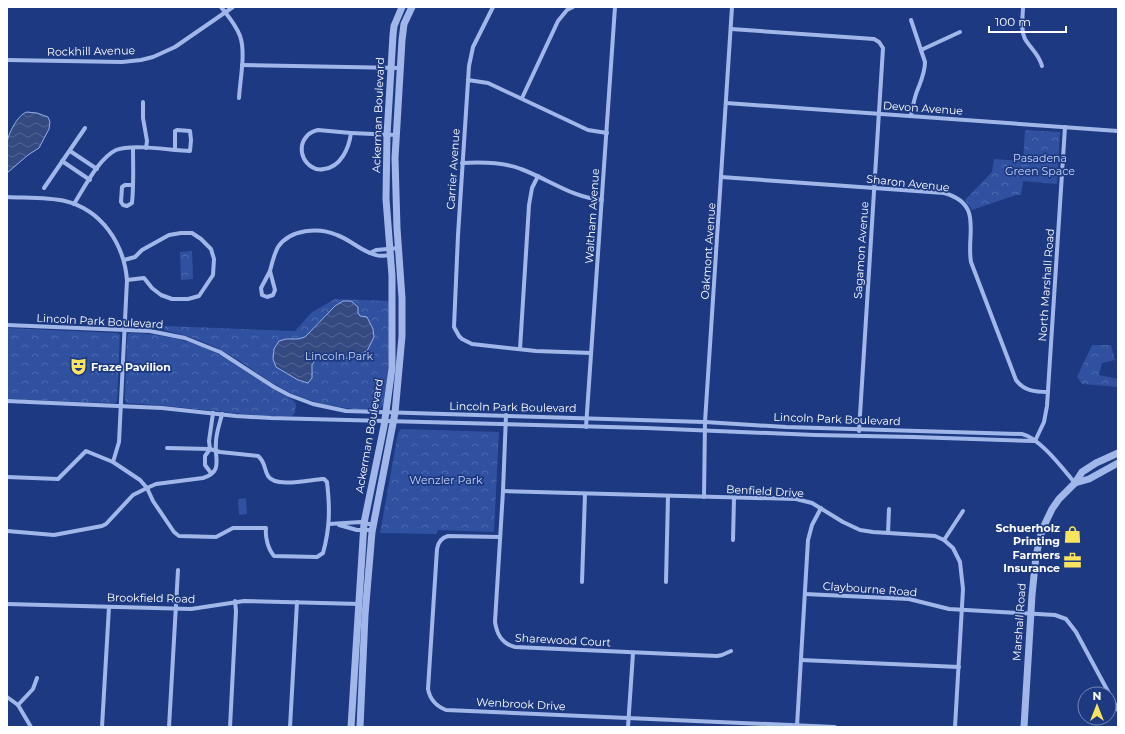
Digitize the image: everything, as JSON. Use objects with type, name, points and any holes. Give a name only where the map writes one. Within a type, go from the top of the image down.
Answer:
[{"type":"street","points":[[221,7],[240,36],[242,65],[239,98]]},
{"type":"street","name":"Rockhill Avenue","points":[[7,60],[122,62],[141,60],[158,55],[175,47],[233,7]]},
{"type":"street","name":"Ackerman Boulevard","points":[[350,727],[364,527],[385,421],[392,368],[393,288],[386,199],[387,135],[390,67],[394,26],[402,7]]},
{"type":"street","name":"Carrier Avenue","points":[[492,7],[474,47],[469,66],[462,163],[454,327],[458,336],[472,344],[520,349]]},
{"type":"street","points":[[522,98],[558,21],[567,10],[573,7]]},
{"type":"street","name":"Waltham Avenue","points":[[586,427],[615,7]]},
{"type":"street","name":"Oakmont Avenue","points":[[704,497],[705,422],[732,7]]},
{"type":"street","points":[[1024,7],[1022,28],[1026,40],[1040,59],[1042,66]]},
{"type":"street","name":"Ackerman Boulevard","points":[[360,727],[366,604],[373,527],[395,414],[402,336],[402,298],[395,175],[400,68],[404,24],[409,8]]},
{"type":"street","points":[[910,116],[915,96],[924,74],[925,66],[911,20]]},
{"type":"street","name":"Sagamon Avenue","points":[[731,29],[874,39],[879,42],[882,48],[859,436]]},
{"type":"street","points":[[921,50],[960,32]]},
{"type":"street","points":[[242,65],[400,68]]},
{"type":"street","points":[[468,80],[488,83],[588,130],[607,133]]},
{"type":"street","points":[[143,102],[143,118],[147,141],[146,148]]},
{"type":"street","name":"Devon Avenue","points":[[726,103],[1118,131]]},
{"type":"street","name":"North Marshall Road","points":[[1035,441],[1046,414],[1065,127]]},
{"type":"street","points":[[44,188],[85,128]]},
{"type":"street","points":[[351,133],[349,144],[338,163],[322,170],[315,169],[304,160],[302,144],[305,136],[308,133],[318,130],[396,135]]},
{"type":"street","points":[[74,204],[103,161],[114,151],[126,148],[146,148],[175,150],[190,151],[190,131],[175,131],[175,150]]},
{"type":"street","points":[[133,148],[133,184],[132,203],[131,205],[124,205],[121,202],[122,187],[133,184]]},
{"type":"street","points":[[70,151],[98,169]]},
{"type":"street","points":[[62,161],[90,180]]},
{"type":"street","points":[[462,163],[521,168],[585,198],[602,200]]},
{"type":"street","points":[[538,176],[532,188],[529,206],[520,349],[547,352],[591,353]]},
{"type":"street","name":"Sharon Avenue","points":[[721,177],[944,193],[957,198],[968,210],[972,221],[971,262],[1016,380],[1026,389],[1048,392]]},
{"type":"street","points":[[7,197],[55,199],[74,204],[85,209],[102,222],[116,240],[124,260],[127,280],[119,445],[113,462]]},
{"type":"street","points":[[270,271],[275,290],[273,295],[267,297],[262,294],[261,288],[270,271],[278,247],[288,237],[301,232],[318,230],[337,234],[370,253],[376,250],[390,252],[399,251]]},
{"type":"street","points":[[124,260],[135,257],[142,250],[169,235],[181,233],[192,233],[201,239],[211,249],[214,259],[214,275],[199,296],[188,299],[172,299],[161,295],[152,288],[144,278],[127,280]]},
{"type":"street","name":"Lincoln Park Boulevard","points":[[7,325],[124,329],[169,334],[185,338],[210,347],[225,355],[274,387],[290,395],[313,404],[346,411],[395,414],[506,415],[705,422],[786,427],[1010,433],[1028,436],[1035,441],[1050,455],[1075,483]]},
{"type":"street","name":"Lincoln Park Boulevard","points":[[7,401],[162,408],[271,418],[1035,441]]},
{"type":"street","points":[[211,473],[205,466],[205,456],[210,448],[209,441],[213,413]]},
{"type":"street","points":[[7,531],[54,535],[102,526],[106,524],[133,496],[146,488],[156,484],[203,478],[208,476],[216,469],[218,462],[216,442],[222,414]]},
{"type":"street","name":"Sharewood Court","points":[[506,415],[495,622],[498,635],[502,641],[515,647],[633,653],[717,656],[731,651]]},
{"type":"street","points":[[7,477],[58,479],[86,450],[113,462],[136,476],[146,488],[176,535],[216,537],[233,528],[266,528],[266,538],[274,556],[317,557],[323,553],[329,524],[327,482],[324,479],[275,482],[268,477],[262,460],[258,456],[216,451],[210,448],[167,448]]},
{"type":"street","name":"Marshall Road","points":[[1024,727],[1036,556],[1042,530],[1052,509],[1059,499],[1075,483],[1082,472],[1096,463],[1118,454]]},
{"type":"street","name":"Marshall Road","points":[[1075,483],[1089,479],[1118,463]]},
{"type":"street","name":"Benfield Drive","points":[[503,491],[796,499],[812,503],[852,527],[873,532],[928,535],[944,540]]},
{"type":"street","points":[[582,582],[585,494]]},
{"type":"street","points":[[666,582],[668,496]]},
{"type":"street","points":[[733,540],[734,498]]},
{"type":"street","points":[[797,726],[808,540],[812,525],[822,508]]},
{"type":"street","points":[[888,533],[889,509]]},
{"type":"street","points":[[955,727],[963,610],[963,581],[959,559],[953,548],[944,540],[963,512]]},
{"type":"street","points":[[329,524],[347,522],[364,527],[373,527]]},
{"type":"street","points":[[338,524],[357,530],[364,527],[373,527]]},
{"type":"street","name":"Wenbrook Drive","points":[[500,537],[448,536],[443,538],[438,544],[428,689],[435,704],[446,710],[835,727]]},
{"type":"street","points":[[169,727],[178,570]]},
{"type":"street","name":"Claybourne Road","points":[[805,594],[909,599],[940,608],[1055,615],[1070,623],[1093,662],[1118,710]]},
{"type":"street","name":"Brookfield Road","points":[[7,604],[191,610],[250,600],[366,604]]},
{"type":"street","points":[[230,727],[236,610],[235,602]]},
{"type":"street","points":[[290,727],[297,602]]},
{"type":"street","points":[[102,727],[109,607]]},
{"type":"street","points":[[628,727],[633,653]]},
{"type":"street","points":[[801,660],[959,667]]},
{"type":"street","points":[[18,705],[34,689],[37,678]]},
{"type":"street","points":[[7,697],[18,705],[31,727]]},
{"type":"green space","name":"Pasadena Green Space","points":[[1025,130],[1060,132],[1057,184],[1023,181],[1021,195],[1016,195],[972,210],[965,200],[992,172],[994,159],[1023,161]]},
{"type":"green space","points":[[192,251],[193,279],[181,280],[180,252]]},
{"type":"green space","name":"Lincoln Park","points":[[335,299],[390,301],[390,347],[384,405],[375,411],[326,405],[292,394],[266,379],[239,360],[217,348],[195,339],[164,330],[165,326],[295,331],[312,312]]},
{"type":"green space","points":[[7,328],[118,333],[120,335],[117,401],[115,403],[110,403],[7,399]]},
{"type":"green space","points":[[128,334],[165,336],[199,345],[220,355],[294,401],[296,404],[295,413],[292,416],[263,416],[127,403],[125,401],[125,395],[127,340]]},
{"type":"green space","points":[[1092,345],[1111,345],[1115,360],[1102,363],[1099,375],[1118,379],[1118,387],[1082,384],[1077,377]]},
{"type":"green space","name":"Wenzler Park","points":[[401,429],[499,432],[494,532],[438,530],[436,534],[380,533],[398,433]]},
{"type":"green space","points":[[246,498],[247,514],[239,515],[238,499]]},
{"type":"water","points":[[27,112],[37,113],[48,117],[50,122],[49,129],[39,148],[28,155],[7,173],[8,139],[17,120],[20,116]]},
{"type":"water","points":[[343,301],[351,301],[358,307],[358,313],[360,316],[367,317],[373,329],[374,337],[367,351],[351,358],[316,359],[312,365],[312,378],[308,383],[298,380],[276,367],[273,359],[274,349],[279,341],[305,337],[335,306]]},
{"type":"place","name":"Fraze Pavilion","points":[[78,367]]},
{"type":"place","name":"Schuerholz Printing","points":[[1073,534]]},
{"type":"place","name":"Farmers Insurance","points":[[1073,561]]}]
